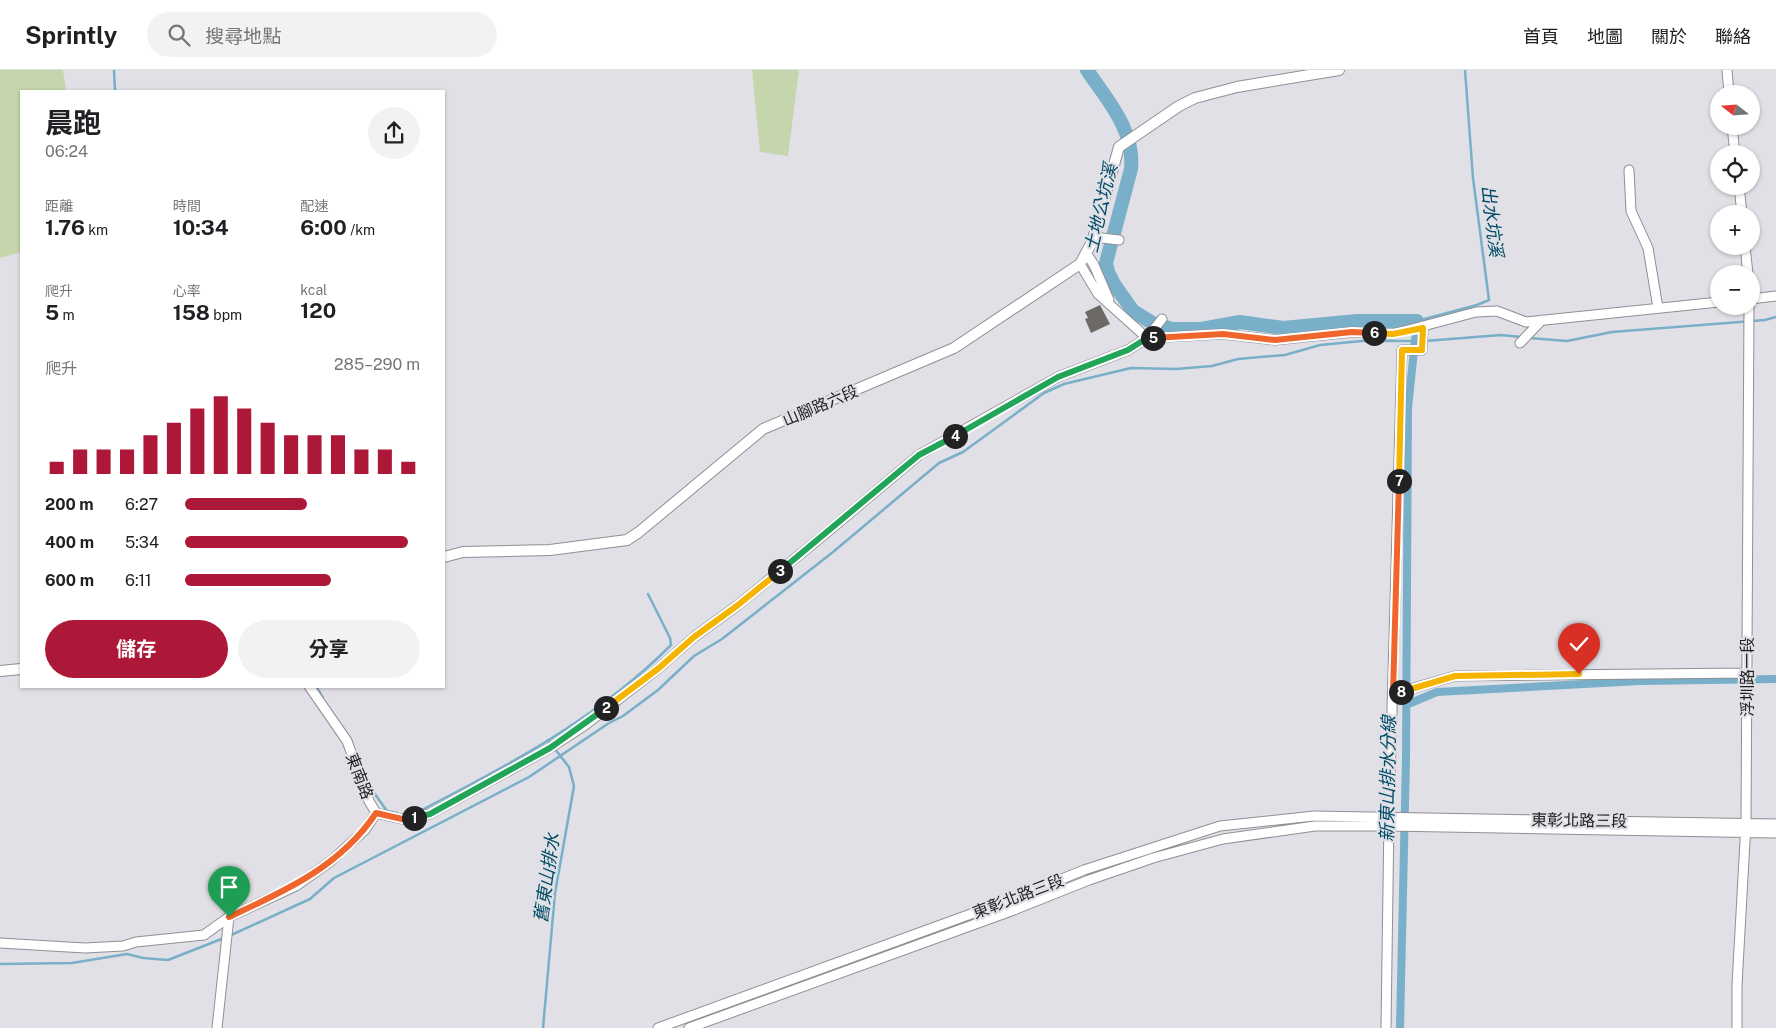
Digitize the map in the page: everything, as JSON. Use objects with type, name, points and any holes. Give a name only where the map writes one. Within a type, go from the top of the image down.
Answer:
[{"type":"main road","name":"山腳路六段","points":[[445,557],[463,552],[550,550],[626,540],[639,532],[763,429],[954,348],[1080,264],[1087,254],[1094,237],[1119,147],[1138,134],[1195,98],[1237,87],[1339,70]]},
{"type":"main road","points":[[0,671],[20,669]]},
{"type":"street","points":[[1726,70],[1728,85]]},
{"type":"street","points":[[1628,170],[1631,211],[1648,248],[1658,308]]},
{"type":"street","points":[[1094,237],[1119,240]]},
{"type":"street","points":[[1087,254],[1094,265],[1110,303]]},
{"type":"street","points":[[1080,264],[1098,294],[1147,338],[1223,334],[1275,340],[1352,332],[1393,334],[1423,328],[1476,312],[1498,311],[1526,322],[1710,303]]},
{"type":"street","points":[[1760,298],[1776,296]]},
{"type":"street","name":"浮圳路一段","points":[[1737,1028],[1736,985],[1746,827],[1749,315]]},
{"type":"street","points":[[376,813],[402,819],[430,814],[550,748],[584,726],[659,668],[677,651],[804,552],[919,455],[1058,377],[1128,350],[1147,338],[1162,319]]},
{"type":"street","points":[[1520,343],[1542,320]]},
{"type":"street","points":[[1386,1028],[1389,821],[1402,350],[1422,350],[1423,328]]},
{"type":"street","points":[[1393,694],[1455,676],[1747,673]]},
{"type":"street","name":"東南路","points":[[0,943],[85,948],[124,946],[136,942],[204,935],[229,917],[303,881],[331,861],[365,830],[376,813],[369,801],[347,742],[310,688]]},
{"type":"street","name":"東彰北路三段","points":[[658,1028],[1012,899],[1084,870],[1220,826],[1314,816],[1412,822],[1746,827]]},
{"type":"street","name":"東彰北路三段","points":[[689,1028],[1153,858],[1223,839],[1315,826],[1389,821]]},
{"type":"street","points":[[1746,827],[1776,824]]},
{"type":"street","points":[[1746,827],[1776,833]]},
{"type":"street","points":[[217,1028],[229,917]]},
{"type":"green space","points":[[0,70],[63,70],[66,90],[20,90],[20,252],[0,258]]},
{"type":"green space","points":[[752,70],[799,70],[788,156],[760,152]]},
{"type":"building","points":[[1100,305],[1110,324],[1091,333],[1085,319],[1088,318],[1085,312]]},
{"type":"waterway","points":[[114,70],[115,90]]},
{"type":"waterway","name":"土地公坑溪","points":[[1087,70],[1111,104],[1129,141],[1131,169],[1106,263],[1114,284],[1133,311],[1154,324],[1173,329],[1201,329],[1240,322],[1283,328],[1357,321],[1417,321]]},
{"type":"waterway","name":"出水坑溪","points":[[1417,321],[1489,300],[1473,178],[1465,70]]},
{"type":"waterway","points":[[1529,338],[1567,341],[1612,332],[1765,320],[1776,317]]},
{"type":"waterway","name":"新東山排水分線","points":[[1400,1028],[1406,759],[1408,408],[1417,321]]},
{"type":"waterway","points":[[1425,341],[1501,335],[1521,337]]},
{"type":"waterway","points":[[229,936],[310,899],[334,878],[529,777],[609,723],[623,716],[658,690],[694,656],[722,639],[833,552],[939,463],[963,452],[1044,393],[1064,384],[1131,368],[1176,369],[1212,366],[1238,359],[1285,355],[1320,345],[1362,341],[1419,341]]},
{"type":"waterway","points":[[416,813],[484,778],[582,718],[613,696],[671,645],[670,638],[648,594]]},
{"type":"waterway","points":[[1406,705],[1437,692],[1640,681],[1776,679]]},
{"type":"waterway","points":[[317,688],[323,698]]},
{"type":"waterway","name":"舊東山排水","points":[[543,1028],[555,893],[574,786],[569,767],[548,740]]},
{"type":"waterway","points":[[367,783],[387,811],[397,813]]},
{"type":"waterway","points":[[0,964],[72,963],[127,954],[143,958],[168,960],[224,938]]},
{"type":"route","points":[[229,917],[296,886],[331,861],[365,830],[376,813],[402,819],[430,814],[550,748],[584,726],[659,668],[694,637],[738,605],[919,455],[1058,377],[1128,350],[1147,338],[1223,334],[1275,340],[1307,335],[1352,332],[1393,334],[1423,328],[1422,350],[1402,350],[1393,694],[1455,676],[1579,674]]}]
